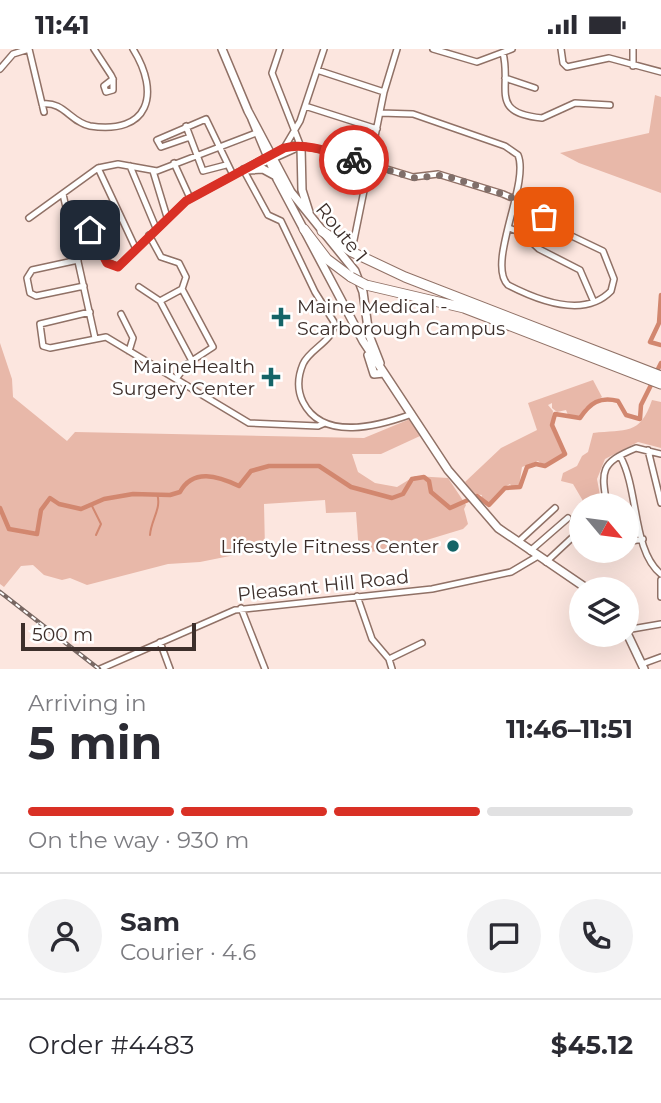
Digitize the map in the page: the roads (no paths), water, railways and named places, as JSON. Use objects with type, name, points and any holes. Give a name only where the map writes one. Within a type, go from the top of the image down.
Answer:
[{"type":"highway","points":[[319,228],[356,255],[405,277],[661,376]]},
{"type":"highway","points":[[304,229],[327,259],[366,285],[472,311],[661,384]]},
{"type":"main road","name":"Route 1","points":[[222,49],[279,182],[363,341],[384,373],[471,500],[518,543],[569,577]]},
{"type":"main road","name":"Route 1","points":[[252,119],[256,133],[298,202],[355,271],[363,292],[369,335],[384,373]]},
{"type":"main road","points":[[301,143],[303,196],[319,228]]},
{"type":"main road","points":[[245,170],[265,169],[279,182],[302,235],[340,299]]},
{"type":"main road","points":[[634,647],[643,666]]},
{"type":"street","points":[[0,67],[15,53],[29,49],[44,112]]},
{"type":"street","points":[[94,49],[113,79]]},
{"type":"street","points":[[42,104],[58,104],[76,120],[90,126],[133,121],[144,111],[149,93],[133,49]]},
{"type":"street","points":[[280,49],[272,73],[301,143]]},
{"type":"street","points":[[284,148],[296,129],[324,49]]},
{"type":"street","points":[[354,240],[384,92],[397,49]]},
{"type":"street","points":[[433,49],[476,62],[512,49]]},
{"type":"street","points":[[561,49],[563,63],[567,67],[609,58],[661,72]]},
{"type":"street","points":[[633,49],[633,66]]},
{"type":"street","points":[[503,53],[505,104],[536,117],[547,117],[573,103],[607,103]]},
{"type":"street","points":[[317,70],[384,92]]},
{"type":"street","points":[[505,78],[535,88]]},
{"type":"street","points":[[305,106],[377,129]]},
{"type":"street","points":[[291,138],[416,178],[438,174],[514,199],[535,208],[555,228],[604,253],[614,285],[609,294],[571,306],[560,305],[506,283],[502,270],[509,228],[514,199],[520,163],[514,151],[413,114],[380,113]]},
{"type":"street","points":[[190,137],[161,147],[158,138],[206,119],[233,175]]},
{"type":"street","points":[[186,126],[205,172],[226,165]]},
{"type":"street","points":[[29,218],[83,176],[98,168],[113,164],[153,171],[256,133]]},
{"type":"street","points":[[73,237],[91,230],[106,261],[114,267],[123,264],[167,217],[190,198],[301,143]]},
{"type":"street","points":[[270,157],[284,148],[301,143]]},
{"type":"street","points":[[174,163],[190,198]]},
{"type":"street","points":[[130,166],[156,228]]},
{"type":"street","points":[[98,168],[136,249]]},
{"type":"street","points":[[245,170],[269,216],[281,221],[317,296],[333,319],[332,333],[307,356],[299,379],[304,404],[325,423]]},
{"type":"street","points":[[153,171],[167,217]]},
{"type":"street","points":[[63,194],[95,338]]},
{"type":"street","points":[[509,228],[522,233],[539,250],[580,270],[593,300]]},
{"type":"street","points":[[149,235],[161,257],[181,266],[186,277],[182,289],[160,301]]},
{"type":"street","points":[[78,260],[29,271],[27,276],[30,292],[36,296],[84,286]]},
{"type":"street","points":[[139,287],[160,301],[192,361]]},
{"type":"street","points":[[176,379],[192,361],[210,351],[213,345],[182,289]]},
{"type":"street","points":[[90,313],[42,323],[38,329],[46,348],[108,338],[253,425],[320,426],[325,423],[372,427],[412,414]]},
{"type":"street","points":[[121,314],[133,338],[129,351]]},
{"type":"street","points":[[605,493],[603,472],[607,464],[636,448],[661,454]]},
{"type":"street","points":[[648,450],[661,503]]},
{"type":"street","points":[[620,456],[649,563],[661,575]]},
{"type":"street","points":[[518,543],[555,509]]},
{"type":"street","name":"Pleasant Hill Road","points":[[101,668],[241,608],[432,589],[518,569],[568,518]]},
{"type":"street","points":[[639,540],[643,539]]},
{"type":"street","points":[[546,562],[569,541]]},
{"type":"street","points":[[661,580],[661,597]]},
{"type":"street","points":[[357,596],[372,639],[389,659],[392,669]]},
{"type":"street","points":[[241,608],[265,669]]},
{"type":"street","points":[[639,628],[661,624]]},
{"type":"street","points":[[160,642],[170,669]]},
{"type":"street","points":[[389,659],[422,643]]},
{"type":"street","points":[[643,666],[661,657]]},
{"type":"waterway","points":[[661,295],[659,323],[650,342],[661,345]]},
{"type":"waterway","points":[[658,369],[661,363]]},
{"type":"waterway","points":[[0,508],[9,529],[37,534],[41,510],[50,498],[59,504],[81,509],[104,499],[133,494],[170,495],[180,492],[185,484],[199,477],[215,477],[239,486],[251,471],[269,466],[319,466],[351,487],[392,498],[403,494],[412,479],[424,477],[429,481],[431,492],[450,508],[477,496],[489,505],[505,488],[520,487],[527,467],[536,464],[545,466],[565,454],[552,425],[555,414],[580,418],[596,402],[606,399],[618,401],[626,415],[640,419],[641,405],[651,385]]},
{"type":"waterway","points":[[150,535],[158,504],[157,494]]},
{"type":"waterway","points":[[91,504],[101,524],[96,535]]},
{"type":"railway","points":[[0,592],[99,669]]},
{"type":"place","name":"Maine Medical - Scarborough Campus","points":[[281,317]]},
{"type":"place","name":"MaineHealth Surgery Center","points":[[271,377]]},
{"type":"place","name":"Lifestyle Fitness Center","points":[[453,546]]}]
